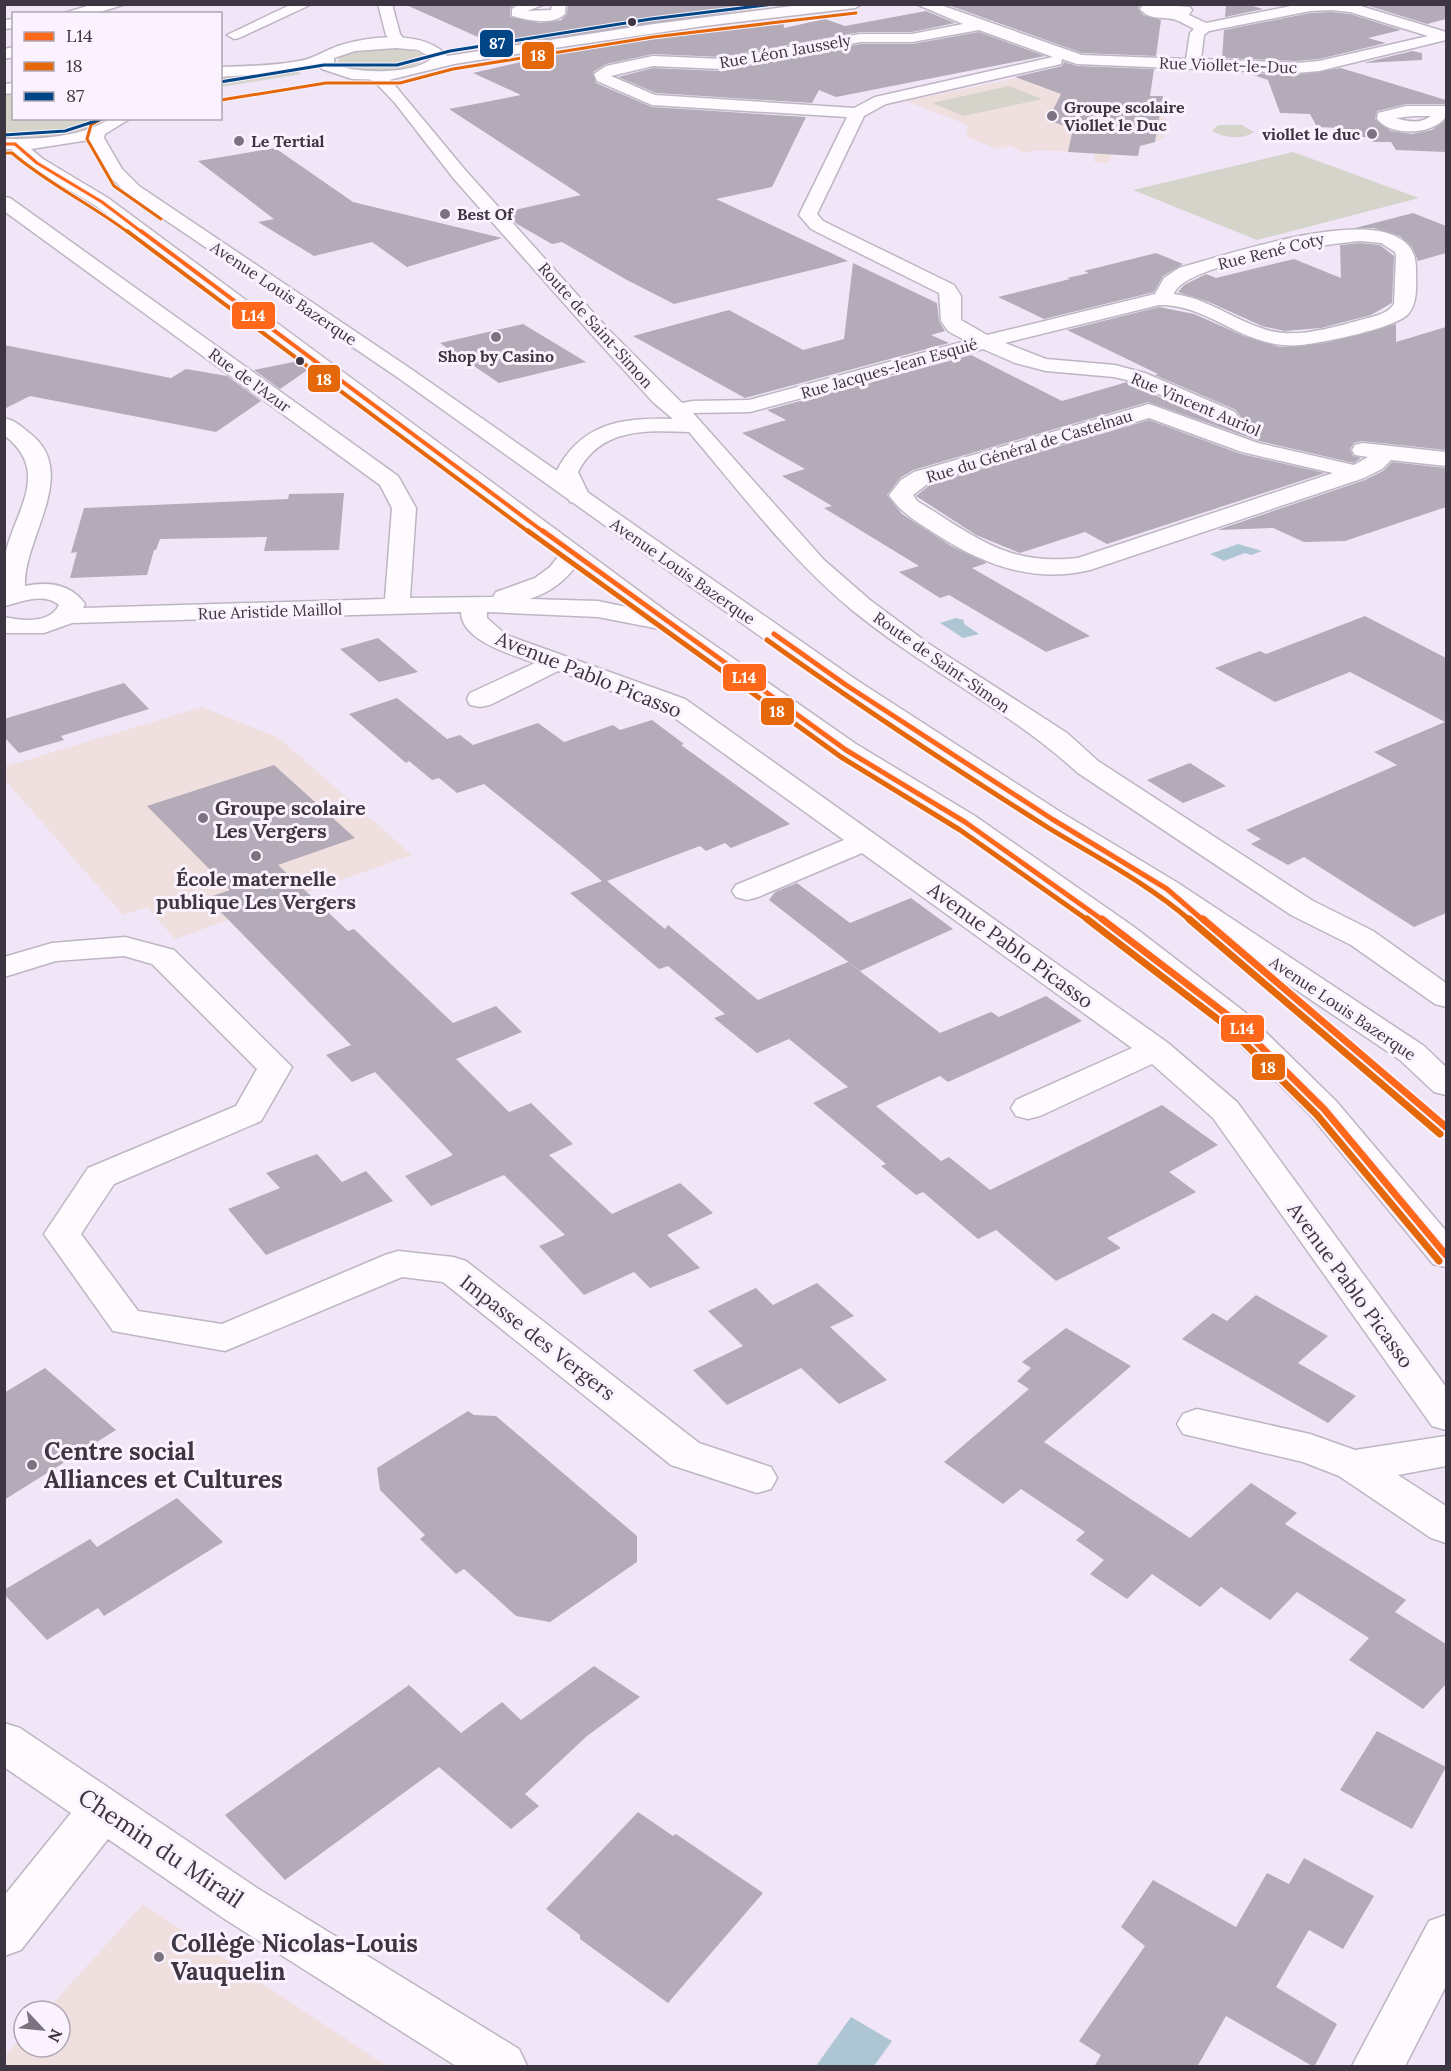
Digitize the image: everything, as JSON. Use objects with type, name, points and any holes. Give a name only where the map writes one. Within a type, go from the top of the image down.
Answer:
[{"type":"street","points":[[78,12],[119,4]]},
{"type":"street","points":[[234,35],[305,4]]},
{"type":"street","points":[[385,4],[393,35],[400,44]]},
{"type":"street","points":[[538,4],[519,9],[517,13],[522,16],[558,14],[559,4]]},
{"type":"street","points":[[222,72],[299,66],[326,58],[346,48],[400,44],[427,49],[460,50],[633,21],[773,4]]},
{"type":"street","points":[[222,91],[300,77],[410,73],[451,60],[652,28],[855,4]]},
{"type":"street","points":[[923,4],[981,25],[1057,58]]},
{"type":"street","points":[[1193,64],[1197,33],[1204,28],[1310,7],[1351,8],[1446,36]]},
{"type":"street","points":[[1177,15],[1204,28]]},
{"type":"street","name":"Rue Léon Jaussely","points":[[857,112],[652,100],[603,78],[602,74],[611,69],[653,61],[722,64],[860,38],[912,38],[981,25]]},
{"type":"street","name":"Rue Viollet-le-Duc","points":[[1057,58],[1296,68],[1319,66],[1446,36]]},
{"type":"street","points":[[427,49],[440,57],[434,65]]},
{"type":"street","points":[[326,58],[325,62],[332,69],[350,74]]},
{"type":"street","points":[[857,112],[881,100],[1057,58]]},
{"type":"street","name":"Route de Saint-Simon","points":[[372,76],[381,79],[460,175],[600,332],[661,398],[686,418],[815,565],[861,605],[920,650],[1057,739],[1088,767],[1302,908],[1362,938],[1446,997]]},
{"type":"street","name":"Rue Jacques-Jean Esquié","points":[[857,112],[808,215],[817,225],[947,289],[951,296],[948,318],[954,326],[985,342]]},
{"type":"street","points":[[10,144],[51,141],[98,131],[119,120]]},
{"type":"street","name":"Avenue Louis Bazerque","points":[[98,131],[96,138],[107,153],[112,170],[120,180],[404,374],[846,685],[1052,819],[1167,889],[1403,1047],[1446,1085]]},
{"type":"street","name":"Avenue Louis Bazerque","points":[[10,144],[102,202],[665,622],[846,750],[965,822],[1122,934],[1234,1020],[1324,1109],[1446,1255]]},
{"type":"street","name":"Rue de l'Azur","points":[[4,202],[60,245],[97,268],[390,482],[404,508],[397,608]]},
{"type":"street","name":"Rue René Coty","points":[[985,342],[1164,299],[1201,308],[1256,333],[1280,338],[1316,338],[1390,318],[1402,312],[1407,304],[1405,254],[1401,246],[1387,241],[1346,235],[1320,237],[1186,272],[1172,279],[1165,288],[1164,299]]},
{"type":"street","name":"Rue Jacques-Jean Esquié","points":[[578,497],[567,472],[586,444],[602,435],[686,418],[693,407],[750,406],[985,342]]},
{"type":"street","name":"Rue Vincent Auriol","points":[[985,342],[1022,359],[1046,365],[1115,371],[1138,377],[1259,433],[1294,442],[1446,459]]},
{"type":"street","name":"Rue du Général de Castelnau","points":[[1356,473],[1236,443],[1182,421],[1149,411],[922,477],[909,485],[901,495],[908,506],[997,558],[1025,566],[1053,568],[1081,565],[1356,473],[1374,464],[1385,453]]},
{"type":"street","points":[[4,424],[16,430],[32,447],[36,482],[5,565],[9,597],[39,591],[62,594],[72,604],[65,616]]},
{"type":"street","name":"Rue Aristide Maillol","points":[[474,604],[536,589],[550,581],[573,554]]},
{"type":"street","name":"Rue Aristide Maillol","points":[[5,626],[38,626],[65,616],[474,604],[598,609],[665,622]]},
{"type":"street","name":"Avenue Pablo Picasso","points":[[474,604],[474,620],[497,640],[675,705],[1156,1050],[1224,1110],[1446,1416]]},
{"type":"street","points":[[480,699],[557,662]]},
{"type":"street","points":[[747,891],[866,841]]},
{"type":"street","name":"Impasse des Vergers","points":[[4,968],[52,952],[125,946],[163,957],[275,1067],[249,1113],[101,1176],[62,1234],[126,1322],[225,1338],[398,1264],[453,1270],[685,1454],[757,1478]]},
{"type":"street","points":[[1029,1108],[1156,1050]]},
{"type":"street","points":[[1197,1424],[1310,1449],[1353,1465],[1446,1527]]},
{"type":"street","points":[[1353,1465],[1421,1457],[1446,1451]]},
{"type":"street","name":"Chemin du Mirail","points":[[4,1743],[104,1808],[240,1903],[501,2067]]},
{"type":"street","points":[[4,1934],[104,1808]]},
{"type":"street","points":[[1377,2067],[1446,1937]]},
{"type":"shaded area","points":[[396,48],[421,53],[424,59],[407,68],[381,72],[355,70],[337,63],[340,56],[354,51]]},
{"type":"shaded area","points":[[296,69],[301,74],[222,87],[222,75]]},
{"type":"shaded area","name":"Groupe scolaire Viollet le Duc","points":[[1045,72],[1156,96],[1151,111],[1168,120],[1162,122],[1165,126],[1150,128],[1166,137],[1146,145],[1132,144],[1111,154],[1109,163],[1094,162],[1095,153],[1037,150],[1025,153],[1010,146],[996,149],[966,136],[968,125],[906,101]]},
{"type":"shaded area","points":[[1009,86],[1042,99],[964,116],[932,103]]},
{"type":"shaded area","points":[[12,93],[12,120],[105,120],[71,133],[31,138],[5,138],[5,95]]},
{"type":"shaded area","points":[[1218,125],[1242,125],[1254,132],[1250,135],[1228,137],[1212,131]]},
{"type":"shaded area","points":[[1293,152],[1419,198],[1257,240],[1133,190]]},
{"type":"shaded area","name":"Groupe scolaire Les Vergers","points":[[202,707],[279,738],[412,855],[175,939],[147,907],[123,915],[5,780],[4,767]]},
{"type":"shaded area","name":"Collège Nicolas-Louis Vauquelin","points":[[143,1904],[387,2066],[5,2066],[5,2056],[12,2048],[12,2059],[72,2059],[72,1999],[57,1999]]},
{"type":"water","points":[[1238,544],[1262,551],[1251,555],[1245,553],[1224,561],[1210,554]]},
{"type":"water","points":[[956,618],[964,620],[964,624],[979,634],[963,638],[940,623]]},
{"type":"water","points":[[851,2017],[892,2041],[874,2066],[816,2066]]},
{"type":"building","points":[[404,4],[514,4],[510,9],[510,17],[540,23],[561,20],[567,14],[568,4],[782,5],[498,46]]},
{"type":"building","points":[[959,4],[1140,4],[1138,9],[1143,15],[1161,20],[1156,56],[1082,53],[951,6]]},
{"type":"building","points":[[1226,4],[1246,4],[1263,9],[1225,17]]},
{"type":"building","points":[[1363,4],[1446,4],[1446,19],[1427,24]]},
{"type":"building","points":[[926,11],[955,23],[912,32],[860,32],[722,57],[653,54],[606,64],[593,72],[596,83],[652,107],[806,117],[772,187],[716,199],[848,261],[674,304],[625,279],[562,242],[552,244],[517,224],[506,212],[581,195],[449,109],[521,95],[473,73],[530,60],[520,56],[783,19],[784,28],[825,19],[845,26]]},
{"type":"building","points":[[1310,13],[1350,14],[1401,30],[1368,38],[1386,43],[1319,59],[1296,61],[1222,58],[1224,30]]},
{"type":"building","points":[[979,32],[1045,56],[836,97],[819,90],[812,103],[656,93],[618,77],[653,68],[722,71],[860,44],[912,44]]},
{"type":"building","points":[[1412,51],[1422,53],[1422,60],[1363,63]]},
{"type":"building","points":[[1064,62],[1077,66],[1154,69],[1150,96],[1163,96],[1155,142],[1140,146],[1138,156],[1068,152],[1073,129],[1048,120],[1061,94],[1015,77],[1062,66]]},
{"type":"building","points":[[1341,68],[1446,100],[1446,104],[1406,104],[1377,111],[1375,119],[1391,131],[1412,134],[1432,130],[1446,120],[1446,152],[1396,150],[1391,142],[1373,142],[1369,137],[1345,137],[1339,128],[1317,127],[1310,114],[1280,113],[1268,80],[1248,73],[1296,75]]},
{"type":"building","points":[[275,148],[353,202],[502,238],[407,267],[372,242],[314,256],[258,222],[274,219],[198,161]]},
{"type":"building","points":[[1413,213],[1446,226],[1446,253],[1418,261],[1412,247],[1400,236],[1373,228],[1355,228]]},
{"type":"building","points":[[1361,243],[1380,245],[1394,256],[1392,303],[1371,315],[1321,328],[1285,331],[1262,326],[1209,302],[1178,292],[1184,285],[1206,274],[1216,278],[1294,259],[1341,278],[1340,245]]},
{"type":"building","points":[[1156,253],[1183,264],[1163,276],[1154,292],[1044,319],[998,297],[1089,273],[1084,271]]},
{"type":"building","points":[[853,263],[937,303],[939,321],[945,331],[931,335],[949,343],[745,398],[633,336],[729,310],[803,350],[844,339]]},
{"type":"building","points":[[1159,307],[1194,314],[1244,336],[1280,347],[1325,343],[1396,324],[1396,342],[1446,327],[1446,450],[1362,441],[1354,443],[1350,449],[1353,456],[1361,458],[1354,463],[1259,441],[1148,402],[913,470],[900,478],[887,495],[902,514],[951,546],[987,563],[972,568],[1090,636],[1046,652],[949,595],[940,598],[899,572],[919,566],[824,508],[832,506],[782,476],[805,469],[742,433],[786,420],[767,410],[971,355],[1062,401],[1127,382],[1218,424],[1237,423],[1240,416],[1236,410],[1155,375],[1158,374],[1067,330]]},
{"type":"building","points":[[523,324],[586,362],[499,383],[440,343]]},
{"type":"building","points":[[4,345],[171,378],[186,369],[227,376],[261,401],[216,432],[30,396],[4,409]]},
{"type":"building","points":[[298,361],[309,369],[280,389],[254,370]]},
{"type":"building","points":[[1149,420],[1241,454],[1325,473],[1107,544],[1085,532],[1020,553],[976,535],[916,496],[931,484]]},
{"type":"building","points":[[1392,462],[1446,468],[1446,507],[1345,541],[1304,542],[1273,528],[1217,530],[1365,480],[1383,471]]},
{"type":"building","points":[[344,493],[339,550],[264,551],[267,537],[160,539],[154,550],[147,575],[70,578],[77,552],[71,553],[84,508],[288,499],[289,494]]},
{"type":"building","points":[[1365,616],[1446,658],[1446,913],[1414,927],[1304,857],[1288,865],[1251,844],[1261,839],[1246,830],[1397,765],[1374,752],[1445,722],[1350,672],[1275,702],[1215,668],[1260,651],[1266,654]]},
{"type":"building","points":[[378,638],[418,672],[379,682],[340,649]]},
{"type":"building","points":[[124,683],[149,709],[61,736],[64,740],[19,753],[4,737],[4,719]]},
{"type":"building","points":[[397,698],[447,739],[460,735],[473,745],[538,723],[564,742],[613,725],[620,730],[652,720],[684,744],[681,745],[790,824],[731,848],[725,843],[706,851],[700,846],[607,881],[665,929],[668,925],[758,1000],[848,962],[940,1033],[991,1012],[999,1017],[1046,996],[1082,1021],[948,1082],[940,1076],[876,1106],[941,1161],[949,1157],[990,1190],[1162,1105],[1218,1145],[1169,1172],[1196,1192],[1107,1238],[1121,1248],[1056,1281],[996,1230],[978,1239],[923,1192],[916,1195],[881,1166],[886,1164],[813,1103],[848,1087],[789,1039],[757,1053],[714,1018],[725,1014],[668,966],[659,969],[570,893],[602,881],[562,847],[484,784],[457,793],[439,778],[432,780],[409,761],[406,763],[349,714]]},
{"type":"building","points":[[1190,763],[1226,786],[1183,803],[1147,780]]},
{"type":"building","points":[[274,765],[355,838],[278,865],[348,931],[354,929],[453,1023],[496,1006],[522,1032],[456,1059],[509,1112],[531,1103],[573,1144],[549,1155],[612,1214],[680,1183],[713,1213],[667,1235],[700,1268],[650,1288],[634,1272],[584,1295],[539,1246],[565,1235],[504,1175],[431,1206],[405,1176],[453,1155],[375,1072],[352,1082],[326,1055],[351,1045],[207,898],[230,890],[147,806]]},
{"type":"building","points":[[797,883],[850,923],[911,898],[953,929],[860,971],[769,900],[775,892]]},
{"type":"building","points":[[317,1154],[342,1182],[366,1171],[393,1201],[266,1255],[228,1209],[280,1188],[266,1173]]},
{"type":"building","points":[[817,1283],[854,1316],[830,1327],[887,1380],[839,1404],[801,1368],[727,1405],[693,1370],[743,1346],[708,1311],[756,1288],[773,1305]]},
{"type":"building","points":[[1256,1295],[1328,1336],[1298,1363],[1356,1396],[1328,1423],[1182,1339],[1213,1313],[1227,1321]]},
{"type":"building","points":[[1066,1328],[1131,1366],[1044,1442],[1190,1538],[1251,1483],[1297,1513],[1285,1524],[1406,1600],[1395,1612],[1446,1644],[1446,1684],[1423,1709],[1349,1660],[1369,1638],[1297,1592],[1270,1620],[1221,1587],[1200,1607],[1152,1574],[1127,1599],[1090,1574],[1104,1560],[1076,1540],[1085,1532],[1021,1489],[1003,1504],[944,1462],[1029,1389],[1017,1381],[1031,1368],[1022,1362]]},
{"type":"building","name":"Centre social Alliances et Cultures","points":[[45,1368],[116,1430],[4,1500],[4,1393]]},
{"type":"building","points":[[468,1411],[474,1415],[496,1416],[637,1536],[637,1562],[550,1622],[516,1616],[464,1569],[456,1574],[420,1539],[425,1535],[380,1490],[377,1468]]},
{"type":"building","points":[[177,1498],[223,1542],[104,1616],[98,1608],[47,1640],[4,1594],[4,1590],[90,1539],[97,1547]]},
{"type":"building","points":[[594,1666],[640,1697],[587,1736],[525,1794],[539,1806],[511,1829],[439,1767],[285,1880],[225,1815],[409,1685],[461,1733],[502,1702],[521,1720]]},
{"type":"building","points":[[1377,1731],[1446,1767],[1412,1829],[1340,1790]]},
{"type":"building","points":[[638,1812],[673,1836],[676,1834],[763,1893],[668,2003],[580,1939],[580,1935],[546,1909]]},
{"type":"building","points":[[1304,1858],[1374,1896],[1343,1949],[1309,1930],[1276,1987],[1337,2024],[1314,2067],[1226,2016],[1197,2067],[1094,2067],[1101,2055],[1079,2041],[1145,1946],[1121,1927],[1153,1880],[1236,1927],[1267,1873],[1289,1884]]},
{"type":"transit line","name":"87","points":[[222,82],[324,65],[397,65],[450,51],[651,19],[774,4]]},
{"type":"transit line","name":"18","points":[[222,100],[326,83],[400,83],[453,69],[653,37],[856,13]]},
{"type":"transit line","name":"87","points":[[4,135],[65,131],[99,120]]},
{"type":"transit line","name":"18","points":[[100,120],[91,125],[87,139],[114,186],[161,219]]},
{"type":"transit line","name":"L14","points":[[4,144],[15,144],[37,163],[102,202],[573,554],[846,750],[965,822],[1123,934],[1234,1020],[1324,1109],[1446,1255]]},
{"type":"transit line","name":"18","points":[[4,153],[12,153],[32,170],[97,209],[568,561],[841,757],[960,830],[1118,941],[1228,1027],[1317,1115],[1439,1261]]},
{"type":"transit line","name":"L14","points":[[774,634],[846,685],[1052,819],[1167,889],[1446,1127]]},
{"type":"transit line","name":"18","points":[[767,640],[841,693],[1047,827],[1162,896],[1440,1134]]},
{"type":"place","name":"Groupe scolaire Viollet le Duc","points":[[1052,116]]},
{"type":"place","name":"viollet le duc","points":[[1372,134]]},
{"type":"place","name":"Le Tertial","points":[[239,141]]},
{"type":"place","name":"Best Of","points":[[445,214]]},
{"type":"place","name":"Shop by Casino","points":[[496,337]]},
{"type":"place","name":"Groupe scolaire Les Vergers","points":[[203,818]]},
{"type":"place","name":"École maternelle publique Les Vergers","points":[[256,856]]},
{"type":"place","name":"Centre social Alliances et Cultures","points":[[32,1465]]},
{"type":"place","name":"Collège Nicolas-Louis Vauquelin","points":[[159,1957]]}]
